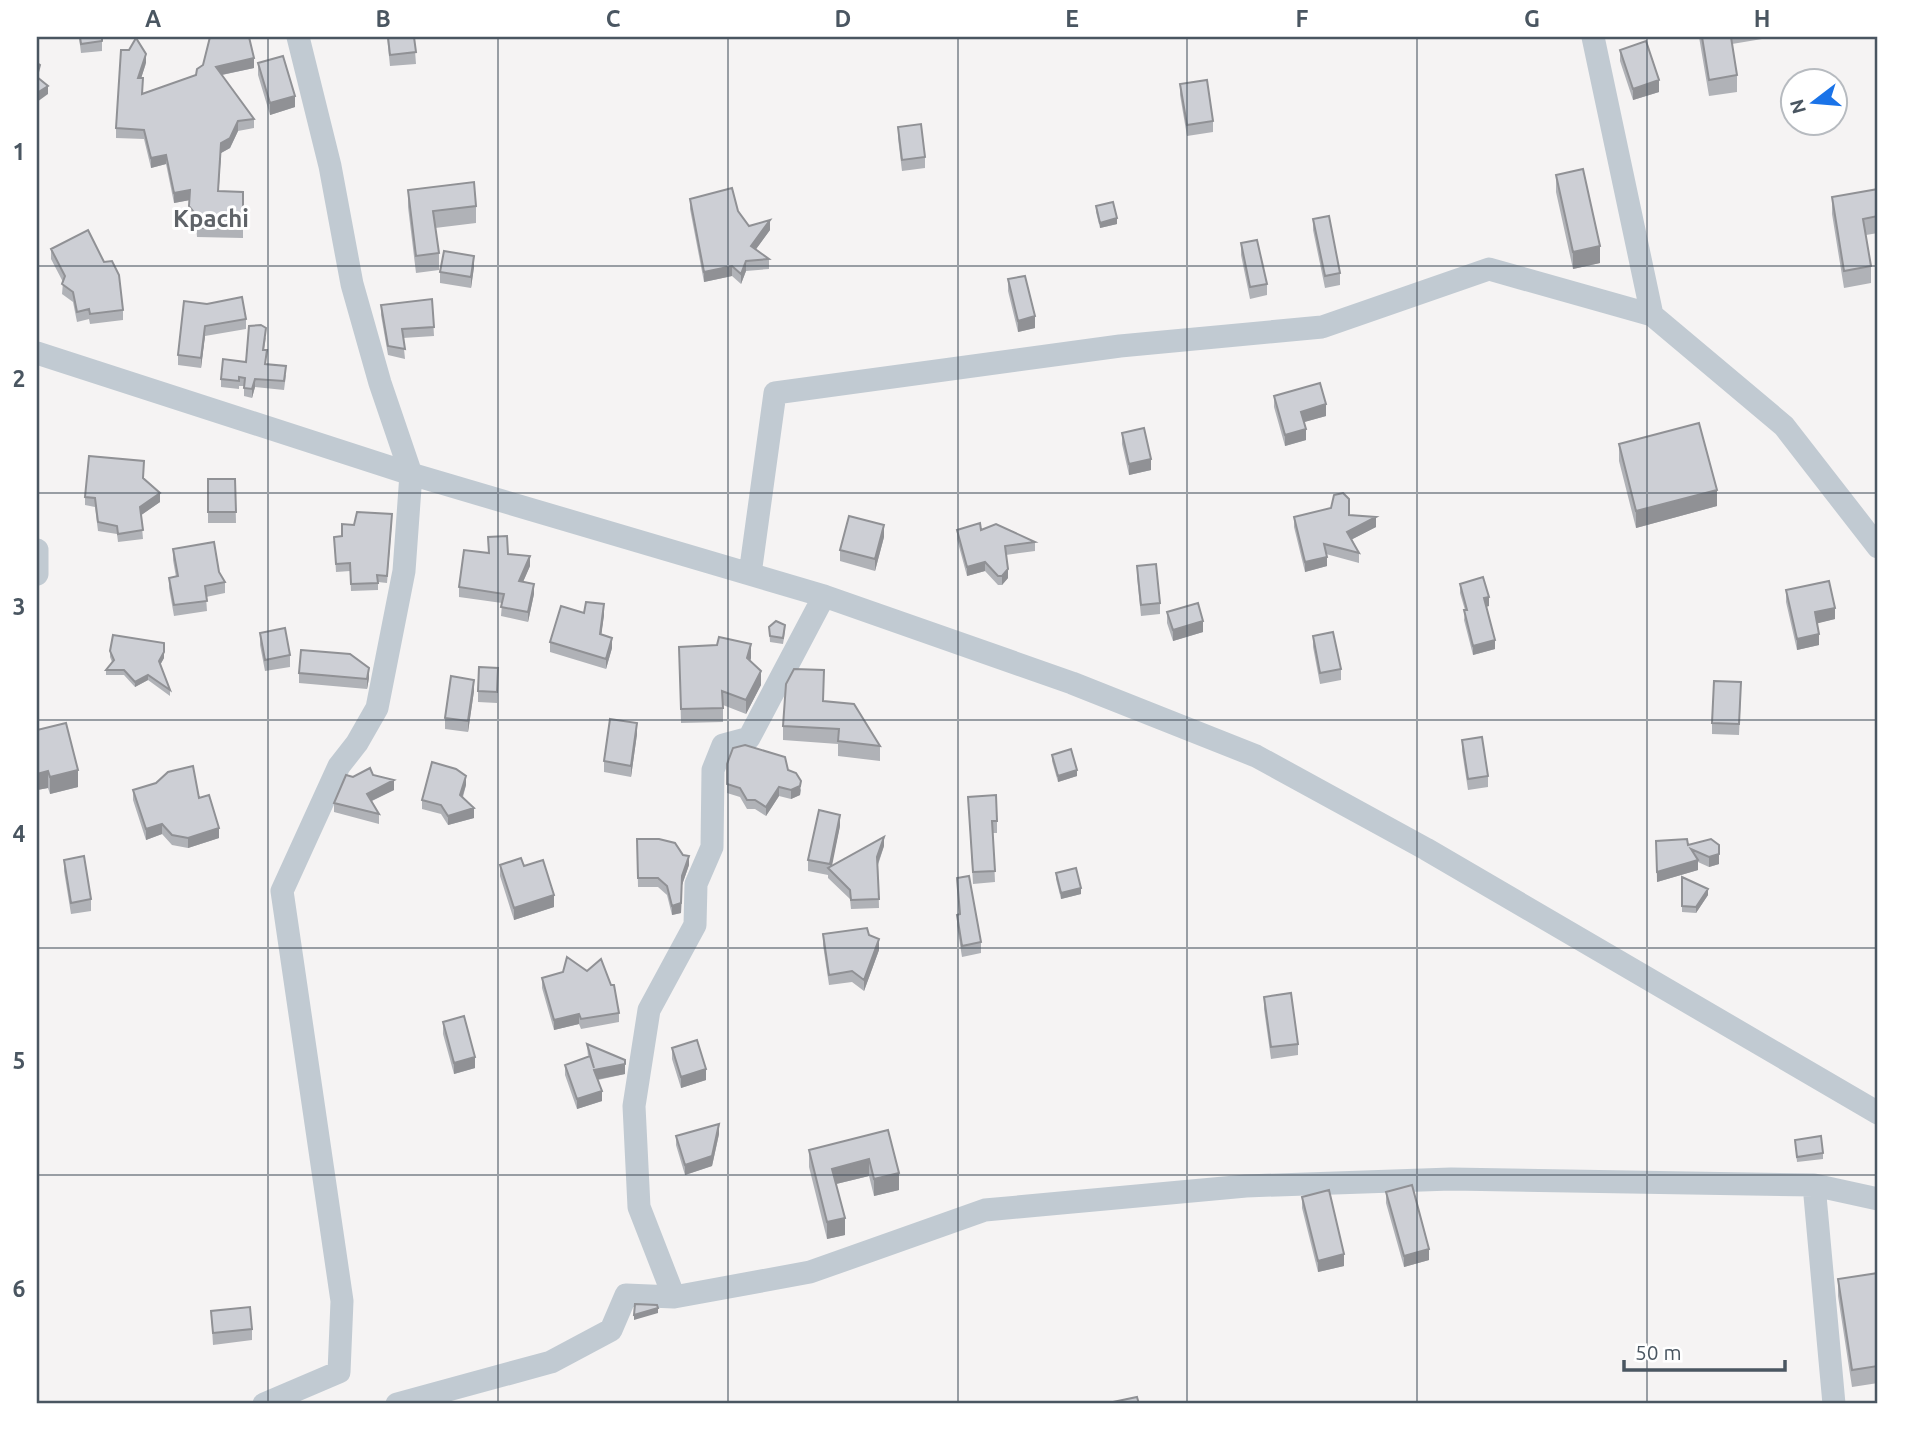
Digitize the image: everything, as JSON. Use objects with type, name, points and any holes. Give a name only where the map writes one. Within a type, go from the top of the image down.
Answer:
[{"type":"street","points":[[264,1404],[339,1372],[342,1301],[282,891],[339,766],[377,708],[404,571],[411,474],[380,383],[352,284],[330,166],[298,37]]},
{"type":"street","points":[[1593,37],[1652,315]]},
{"type":"street","points":[[750,574],[775,393],[1120,345],[1322,327],[1489,269],[1652,315],[1784,426],[1878,547]]},
{"type":"street","points":[[37,353],[411,474],[824,596],[1072,683],[1256,756],[1426,849],[1878,1113]]},
{"type":"street","points":[[37,550],[37,574]]},
{"type":"street","points":[[674,1297],[639,1207],[634,1107],[649,1010],[695,925],[696,884],[712,847],[713,770],[723,745],[749,738],[824,596]]},
{"type":"street","points":[[397,1404],[551,1362],[611,1330],[626,1294],[674,1297],[810,1272],[985,1210],[1246,1186],[1451,1178],[1814,1185],[1878,1199]]},
{"type":"street","points":[[1814,1185],[1834,1404]]},
{"type":"building","points":[[80,37],[102,37],[102,41],[81,44]]},
{"type":"building","points":[[210,37],[249,37],[254,58],[216,67],[254,119],[238,121],[230,138],[221,143],[218,191],[243,192],[243,228],[197,228],[196,215],[189,206],[190,190],[174,193],[166,155],[151,158],[144,130],[116,128],[121,50],[129,50],[136,38],[146,54],[138,78],[143,78],[142,94],[196,75],[197,69],[203,65]]},
{"type":"building","points":[[388,37],[414,37],[416,52],[390,55]]},
{"type":"building","points":[[1702,37],[1731,37],[1737,75],[1709,80]]},
{"type":"building","points":[[1646,41],[1659,80],[1633,89],[1620,50]]},
{"type":"building","points":[[283,56],[295,96],[270,103],[258,63]]},
{"type":"building","points":[[37,77],[48,86],[37,93]]},
{"type":"building","points":[[1207,80],[1213,121],[1187,125],[1180,84]]},
{"type":"building","points":[[921,124],[925,157],[902,160],[898,127]]},
{"type":"building","points":[[1583,169],[1600,246],[1573,252],[1556,175]]},
{"type":"building","points":[[474,182],[476,206],[433,211],[439,253],[416,256],[408,190]]},
{"type":"building","points":[[732,188],[738,211],[749,226],[770,220],[751,246],[769,259],[746,261],[741,274],[732,266],[704,272],[690,199]]},
{"type":"building","points":[[1878,189],[1878,216],[1863,219],[1871,266],[1844,271],[1832,197]]},
{"type":"building","points":[[1113,202],[1117,218],[1100,223],[1096,206]]},
{"type":"building","points":[[1329,216],[1340,273],[1325,276],[1313,219]]},
{"type":"building","points":[[88,230],[104,262],[112,261],[119,275],[123,310],[90,314],[89,309],[77,312],[73,292],[62,284],[65,276],[51,249]]},
{"type":"building","points":[[1257,240],[1267,284],[1250,287],[1241,243]]},
{"type":"building","points":[[444,251],[474,256],[471,277],[440,272]]},
{"type":"building","points":[[1025,276],[1035,316],[1018,321],[1008,279]]},
{"type":"building","points":[[242,297],[246,319],[205,326],[201,358],[178,355],[184,301],[207,304]]},
{"type":"building","points":[[432,299],[434,327],[402,329],[405,349],[388,346],[381,305]]},
{"type":"building","points":[[261,325],[266,328],[263,350],[267,350],[265,364],[286,366],[284,381],[255,379],[252,389],[244,388],[245,378],[239,377],[239,381],[221,379],[223,359],[246,362],[249,326]]},
{"type":"building","points":[[1320,383],[1326,404],[1301,412],[1306,429],[1285,435],[1274,396]]},
{"type":"building","points":[[1699,423],[1717,490],[1636,511],[1619,444]]},
{"type":"building","points":[[1144,428],[1151,459],[1129,464],[1122,433]]},
{"type":"building","points":[[89,456],[144,461],[143,478],[160,493],[140,507],[143,530],[118,534],[117,526],[98,522],[95,498],[85,497]]},
{"type":"building","points":[[208,479],[235,479],[236,512],[208,512]]},
{"type":"building","points":[[1343,493],[1349,499],[1349,515],[1376,517],[1347,532],[1359,553],[1324,544],[1327,557],[1305,562],[1294,517],[1331,508],[1334,495]]},
{"type":"building","points":[[357,512],[392,514],[387,576],[377,575],[378,583],[351,584],[350,563],[336,564],[334,537],[342,536],[342,524],[354,525]]},
{"type":"building","points":[[849,516],[884,525],[875,559],[840,550]]},
{"type":"building","points":[[980,523],[981,530],[996,524],[1035,542],[1005,546],[1008,569],[1002,576],[998,576],[985,562],[967,567],[957,530]]},
{"type":"building","points":[[507,536],[508,554],[530,556],[519,581],[534,584],[528,612],[501,607],[504,594],[459,587],[464,550],[489,553],[488,537]]},
{"type":"building","points":[[214,542],[219,572],[225,582],[205,586],[207,601],[174,605],[169,578],[178,576],[173,549]]},
{"type":"building","points":[[1156,564],[1160,603],[1141,605],[1137,566]]},
{"type":"building","points":[[1483,577],[1489,597],[1484,598],[1495,640],[1473,646],[1460,584]]},
{"type":"building","points":[[1829,581],[1835,608],[1815,612],[1819,634],[1797,639],[1786,590]]},
{"type":"building","points":[[586,602],[604,604],[600,634],[612,638],[606,659],[550,642],[561,606],[584,613]]},
{"type":"building","points":[[1198,603],[1203,621],[1173,630],[1167,612]]},
{"type":"building","points":[[776,621],[785,625],[783,638],[770,636],[769,627]]},
{"type":"building","points":[[285,628],[290,655],[265,660],[260,633]]},
{"type":"building","points":[[1333,632],[1341,669],[1320,673],[1313,636]]},
{"type":"building","points":[[113,635],[164,643],[164,652],[159,661],[170,690],[148,675],[135,682],[124,670],[106,670],[114,660],[110,651]]},
{"type":"building","points":[[719,637],[751,644],[747,658],[761,671],[746,700],[722,691],[723,708],[681,709],[679,647],[717,645]]},
{"type":"building","points":[[301,650],[350,654],[369,668],[367,679],[299,673]]},
{"type":"building","points":[[479,667],[498,668],[497,692],[478,691]]},
{"type":"building","points":[[794,669],[824,670],[823,701],[854,704],[880,746],[838,741],[839,729],[783,726],[786,684]]},
{"type":"building","points":[[451,676],[474,680],[468,721],[445,718]]},
{"type":"building","points":[[1714,681],[1741,682],[1739,724],[1712,723]]},
{"type":"building","points":[[610,719],[637,723],[631,766],[604,761]]},
{"type":"building","points":[[66,723],[78,770],[50,777],[48,771],[37,774],[37,730]]},
{"type":"building","points":[[1482,737],[1488,776],[1468,779],[1462,740]]},
{"type":"building","points":[[745,745],[785,757],[788,770],[796,773],[801,781],[800,786],[791,790],[779,787],[766,807],[755,800],[747,800],[740,788],[727,784],[727,764],[733,748]]},
{"type":"building","points":[[1071,749],[1077,770],[1058,776],[1052,755]]},
{"type":"building","points":[[432,762],[456,769],[466,776],[460,795],[474,808],[448,816],[441,805],[422,800]]},
{"type":"building","points":[[193,766],[199,798],[209,795],[219,828],[188,838],[172,835],[162,824],[146,829],[133,790],[156,783],[168,772]]},
{"type":"building","points":[[370,768],[373,775],[394,780],[367,794],[379,814],[334,803],[346,775],[353,777]]},
{"type":"building","points":[[996,795],[997,821],[992,821],[995,871],[973,872],[968,797]]},
{"type":"building","points":[[819,810],[840,815],[830,864],[808,860]]},
{"type":"building","points":[[884,837],[877,857],[879,899],[851,900],[850,890],[828,868]]},
{"type":"building","points":[[637,839],[659,839],[675,843],[683,855],[689,856],[682,876],[681,903],[672,906],[667,886],[658,878],[638,878]]},
{"type":"building","points":[[1687,839],[1688,845],[1711,839],[1719,845],[1719,854],[1709,857],[1691,849],[1698,860],[1657,872],[1656,841]]},
{"type":"building","points":[[84,856],[91,899],[71,903],[64,860]]},
{"type":"building","points":[[521,858],[524,866],[543,860],[554,895],[514,908],[500,865]]},
{"type":"building","points":[[1076,868],[1081,888],[1061,893],[1056,873]]},
{"type":"building","points":[[969,876],[981,942],[962,946],[957,915],[960,914],[957,878]]},
{"type":"building","points":[[1682,877],[1708,889],[1696,907],[1682,906]]},
{"type":"building","points":[[867,928],[869,935],[879,939],[864,980],[852,971],[829,975],[823,934]]},
{"type":"building","points":[[567,957],[587,971],[601,959],[611,985],[614,985],[619,1013],[581,1019],[579,1014],[554,1020],[542,978],[563,972]]},
{"type":"building","points":[[1291,993],[1298,1044],[1271,1047],[1264,997]]},
{"type":"building","points":[[464,1016],[475,1057],[454,1063],[443,1022]]},
{"type":"building","points":[[697,1040],[706,1069],[681,1077],[672,1048]]},
{"type":"building","points":[[587,1044],[625,1060],[625,1064],[594,1070],[602,1091],[577,1099],[565,1065],[590,1056],[594,1068]]},
{"type":"building","points":[[719,1124],[712,1156],[685,1165],[676,1136]]},
{"type":"building","points":[[888,1130],[899,1173],[874,1179],[869,1159],[832,1169],[845,1218],[827,1222],[809,1150]]},
{"type":"building","points":[[1821,1136],[1823,1153],[1797,1157],[1795,1140]]},
{"type":"building","points":[[1412,1185],[1429,1249],[1404,1256],[1386,1192]]},
{"type":"building","points":[[1329,1190],[1344,1254],[1318,1261],[1302,1197]]},
{"type":"building","points":[[1878,1273],[1878,1366],[1852,1370],[1838,1279]]},
{"type":"building","points":[[635,1304],[657,1305],[658,1308],[634,1315]]},
{"type":"building","points":[[250,1307],[252,1329],[213,1333],[211,1311]]},
{"type":"building","points":[[1137,1397],[1139,1404],[1113,1402]]},
{"type":"district","name":"Kpachi","points":[[211,218]]}]
